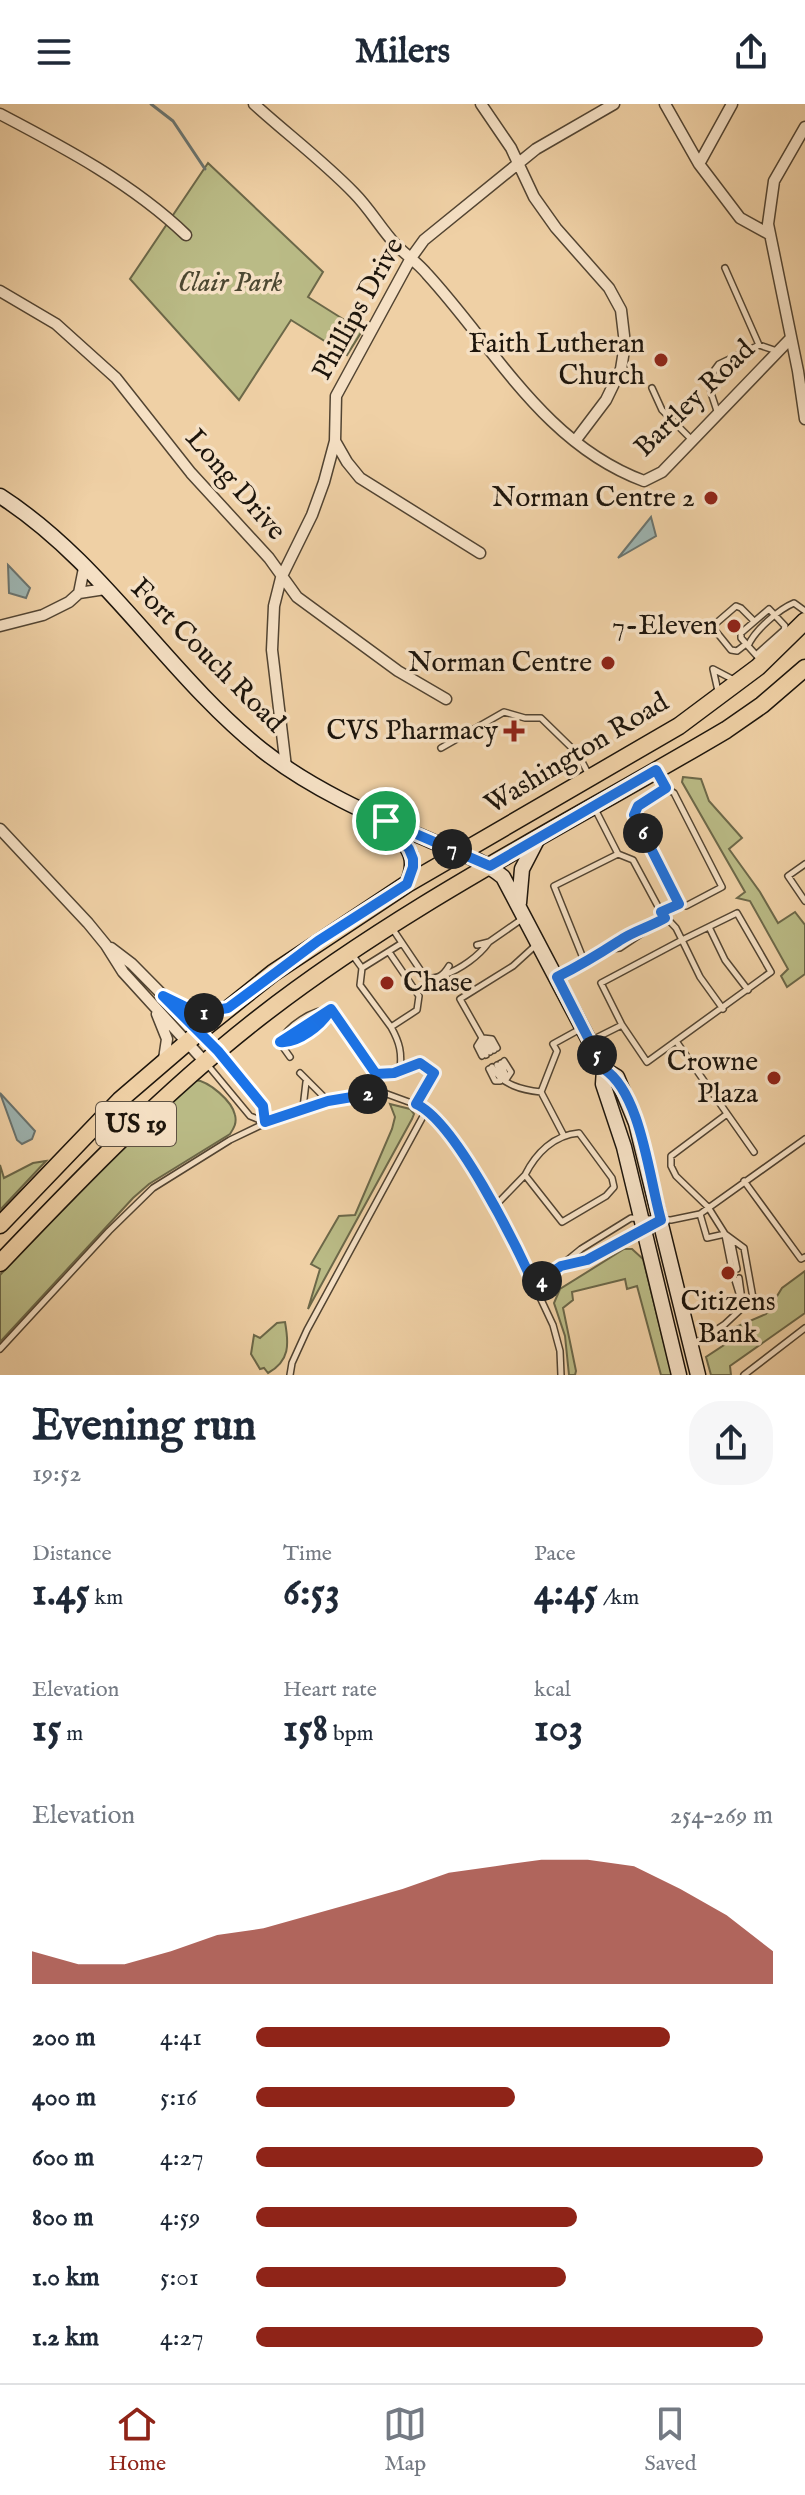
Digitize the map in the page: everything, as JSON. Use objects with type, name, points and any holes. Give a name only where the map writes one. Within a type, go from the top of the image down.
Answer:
[{"type":"main road","name":"Washington Road","points":[[0,1225],[79,1141],[163,1062],[228,1008],[318,941],[407,884],[669,732],[738,683],[759,659],[805,621]]},
{"type":"main road","name":"Washington Road","points":[[0,1263],[132,1127],[261,1016],[351,952],[490,866],[726,730],[762,705],[805,668]]},
{"type":"street","name":"Bartley Road","points":[[254,104],[355,193],[396,245],[427,274],[508,376],[548,418],[622,473],[644,481],[662,472],[791,338]]},
{"type":"street","points":[[481,104],[511,148],[534,197],[609,288],[621,310],[625,344],[621,369],[606,400],[575,441]]},
{"type":"street","name":"Phillips Drive","points":[[286,767],[272,650],[274,606],[281,578],[312,515],[335,441],[336,396],[411,258],[424,240],[536,149],[614,104]]},
{"type":"street","points":[[665,104],[699,164],[740,218],[769,234]]},
{"type":"street","points":[[699,164],[732,104]]},
{"type":"street","points":[[0,114],[91,164],[168,218],[186,235]]},
{"type":"street","points":[[805,127],[774,181],[769,207],[769,234],[805,419]]},
{"type":"street","name":"Long Drive","points":[[0,291],[56,324],[116,378],[191,473],[269,558],[297,597],[398,671],[446,699]]},
{"type":"street","points":[[335,441],[360,478],[480,553]]},
{"type":"street","name":"Fort Couch Road","points":[[0,496],[52,536],[231,723],[286,767],[348,803],[490,866],[503,877],[604,1069],[603,1084],[621,1135],[679,1375]]},
{"type":"street","points":[[79,593],[84,568]]},
{"type":"street","points":[[0,626],[43,615],[69,602],[79,593],[105,589]]},
{"type":"street","points":[[386,821],[409,849],[413,859],[407,884]]},
{"type":"street","points":[[0,829],[58,889],[106,945],[123,972],[150,1001],[193,1037],[218,1051]]},
{"type":"street","points":[[522,910],[522,869],[537,840]]},
{"type":"street","points":[[106,945],[132,964],[163,996],[193,1037],[205,1062]]},
{"type":"street","points":[[163,996],[198,1013],[228,1008]]},
{"type":"street","points":[[150,1001],[163,1023],[167,1039],[163,1062]]},
{"type":"street","name":"Fort Couch Road","points":[[604,1069],[617,1077],[629,1105],[661,1220],[698,1375]]},
{"type":"lane","points":[[725,268],[759,345]]},
{"type":"lane","points":[[718,414],[711,393],[710,376],[719,364],[759,345],[778,351]]},
{"type":"lane","points":[[652,388],[662,410],[692,441]]},
{"type":"lane","points":[[754,621],[736,606],[714,625],[714,629],[731,650],[737,651],[776,615],[794,603],[805,611]]},
{"type":"lane","points":[[769,609],[776,615],[785,626],[784,630],[759,659],[741,638],[741,633],[769,609]]},
{"type":"lane","points":[[719,697],[713,669],[738,683]]},
{"type":"lane","points":[[441,748],[504,712],[525,718],[541,718],[578,754],[590,777]]},
{"type":"lane","points":[[656,770],[666,788],[674,793],[722,887],[686,906],[679,904],[634,815],[638,806],[666,788]]},
{"type":"lane","points":[[593,806],[618,854],[633,860],[663,915],[676,928],[700,977],[723,1009]]},
{"type":"lane","points":[[585,963],[554,886],[618,854]]},
{"type":"lane","points":[[805,864],[788,876],[805,901]]},
{"type":"lane","points":[[557,977],[646,926],[652,926],[679,904]]},
{"type":"lane","points":[[391,927],[425,977],[433,979],[452,972],[482,951],[522,910]]},
{"type":"lane","points":[[737,913],[771,972],[647,1062],[622,1025],[601,983],[682,940],[737,913]]},
{"type":"lane","points":[[709,927],[725,960],[748,991]]},
{"type":"lane","points":[[477,945],[489,942]]},
{"type":"lane","points":[[482,1038],[492,1039],[490,1052],[480,1045],[482,1038],[460,999],[513,966],[539,942]]},
{"type":"lane","points":[[362,968],[402,943]]},
{"type":"lane","points":[[351,952],[362,968],[360,985],[399,1041],[402,1054],[400,1071]]},
{"type":"lane","points":[[389,952],[419,996],[417,1010],[391,1027]]},
{"type":"lane","points":[[443,975],[449,966]]},
{"type":"lane","points":[[290,1057],[280,1042],[331,1009],[376,1074]]},
{"type":"lane","points":[[563,1134],[541,1092],[557,1051],[553,1044],[622,1025]]},
{"type":"lane","points":[[676,1041],[754,1152]]},
{"type":"lane","points":[[218,1051],[263,1106],[265,1122]]},
{"type":"lane","points":[[205,1062],[250,1116],[265,1122]]},
{"type":"lane","points":[[376,1074],[400,1071],[420,1063],[434,1073],[416,1104]]},
{"type":"lane","points":[[505,1081],[507,1074],[497,1065],[495,1081],[541,1092]]},
{"type":"lane","points":[[300,1073],[328,1101]]},
{"type":"lane","points":[[370,1094],[376,1074]]},
{"type":"lane","points":[[303,1108],[306,1081]]},
{"type":"lane","points":[[0,1349],[153,1188],[265,1122],[328,1101],[387,1094],[427,1109],[461,1152],[494,1207],[534,1285],[557,1337],[561,1375]]},
{"type":"lane","points":[[290,1375],[307,1330],[427,1109]]},
{"type":"lane","points":[[691,1347],[725,1324],[753,1298],[744,1248],[725,1234],[708,1207],[676,1176],[671,1166],[671,1156],[727,1114]]},
{"type":"lane","points":[[494,1207],[525,1175],[534,1157],[563,1134],[579,1133],[612,1178],[614,1187],[606,1196],[562,1222],[525,1175]]},
{"type":"lane","points":[[534,1285],[621,1223],[700,1214],[805,1139]]},
{"type":"lane","points":[[744,1181],[801,1259],[805,1257]]},
{"type":"lane","points":[[700,1214],[707,1238],[725,1234]]},
{"type":"lane","points":[[561,1266],[587,1260],[642,1223],[661,1220]]},
{"type":"lane","points":[[725,1234],[735,1269],[731,1240]]},
{"type":"lane","points":[[737,1279],[743,1308]]},
{"type":"lane","points":[[744,1375],[805,1328]]},
{"type":"green space","name":"Clair Park","points":[[208,163],[323,272],[308,297],[362,331],[347,355],[291,320],[239,400],[130,279]]},
{"type":"green space","points":[[683,777],[701,779],[709,801],[742,838],[729,849],[778,923],[795,912],[805,925],[805,974],[787,987],[781,976],[788,969],[750,901],[737,898],[745,892],[682,782]]},
{"type":"green space","points":[[195,1080],[213,1088],[233,1110],[236,1120],[230,1134],[149,1184],[133,1198],[0,1342],[0,1275],[115,1151]]},
{"type":"green space","points":[[390,1104],[410,1109],[414,1114],[412,1119],[308,1309],[320,1269],[311,1264],[339,1216],[355,1215],[392,1129],[395,1117]]},
{"type":"green space","points":[[46,1161],[0,1210],[0,1165],[4,1178],[33,1163]]},
{"type":"green space","points":[[624,1249],[632,1249],[643,1259],[672,1375],[661,1375],[637,1286],[627,1289],[625,1279],[572,1292],[573,1300],[563,1308],[576,1371],[575,1375],[569,1375],[565,1336],[554,1303],[560,1289]]},
{"type":"green space","points":[[805,1271],[805,1313],[730,1366],[731,1375],[711,1375],[706,1357],[727,1343],[724,1332],[766,1314],[782,1288]]},
{"type":"green space","points":[[285,1322],[287,1338],[284,1357],[268,1373],[264,1368],[260,1369],[251,1354],[254,1335],[260,1338],[277,1323]]},
{"type":"water","points":[[651,517],[656,536],[618,558]]},
{"type":"water","points":[[8,565],[30,588],[26,598],[9,593]]},
{"type":"water","points":[[0,1093],[35,1131],[32,1139],[22,1144],[17,1140]]},
{"type":"waterway","points":[[151,104],[173,121],[205,169]]},
{"type":"place","name":"Faith Lutheran Church","points":[[661,360]]},
{"type":"place","name":"Norman Centre 2","points":[[711,498]]},
{"type":"place","name":"7-Eleven","points":[[734,626]]},
{"type":"place","name":"Norman Centre","points":[[608,663]]},
{"type":"place","name":"CVS Pharmacy","points":[[514,731]]},
{"type":"place","name":"Chase","points":[[387,983]]},
{"type":"place","name":"Crowne Plaza","points":[[774,1078]]},
{"type":"place","name":"Citizens Bank","points":[[728,1273]]},
{"type":"route","points":[[386,821],[409,849],[413,859],[407,884],[318,941],[228,1008],[198,1013],[163,996],[218,1051],[263,1106],[265,1122],[328,1101],[370,1094],[376,1074],[331,1009],[280,1042],[290,1043],[325,1020],[331,1009],[358,1048],[376,1074],[394,1073],[420,1063],[434,1073],[416,1104],[428,1109],[461,1152],[513,1240],[534,1285],[561,1266],[587,1260],[661,1220],[636,1123],[622,1087],[617,1077],[604,1069],[557,977],[646,926],[652,926],[665,918],[661,912],[679,904],[634,815],[638,806],[666,788],[656,770],[490,866],[386,821]]}]
